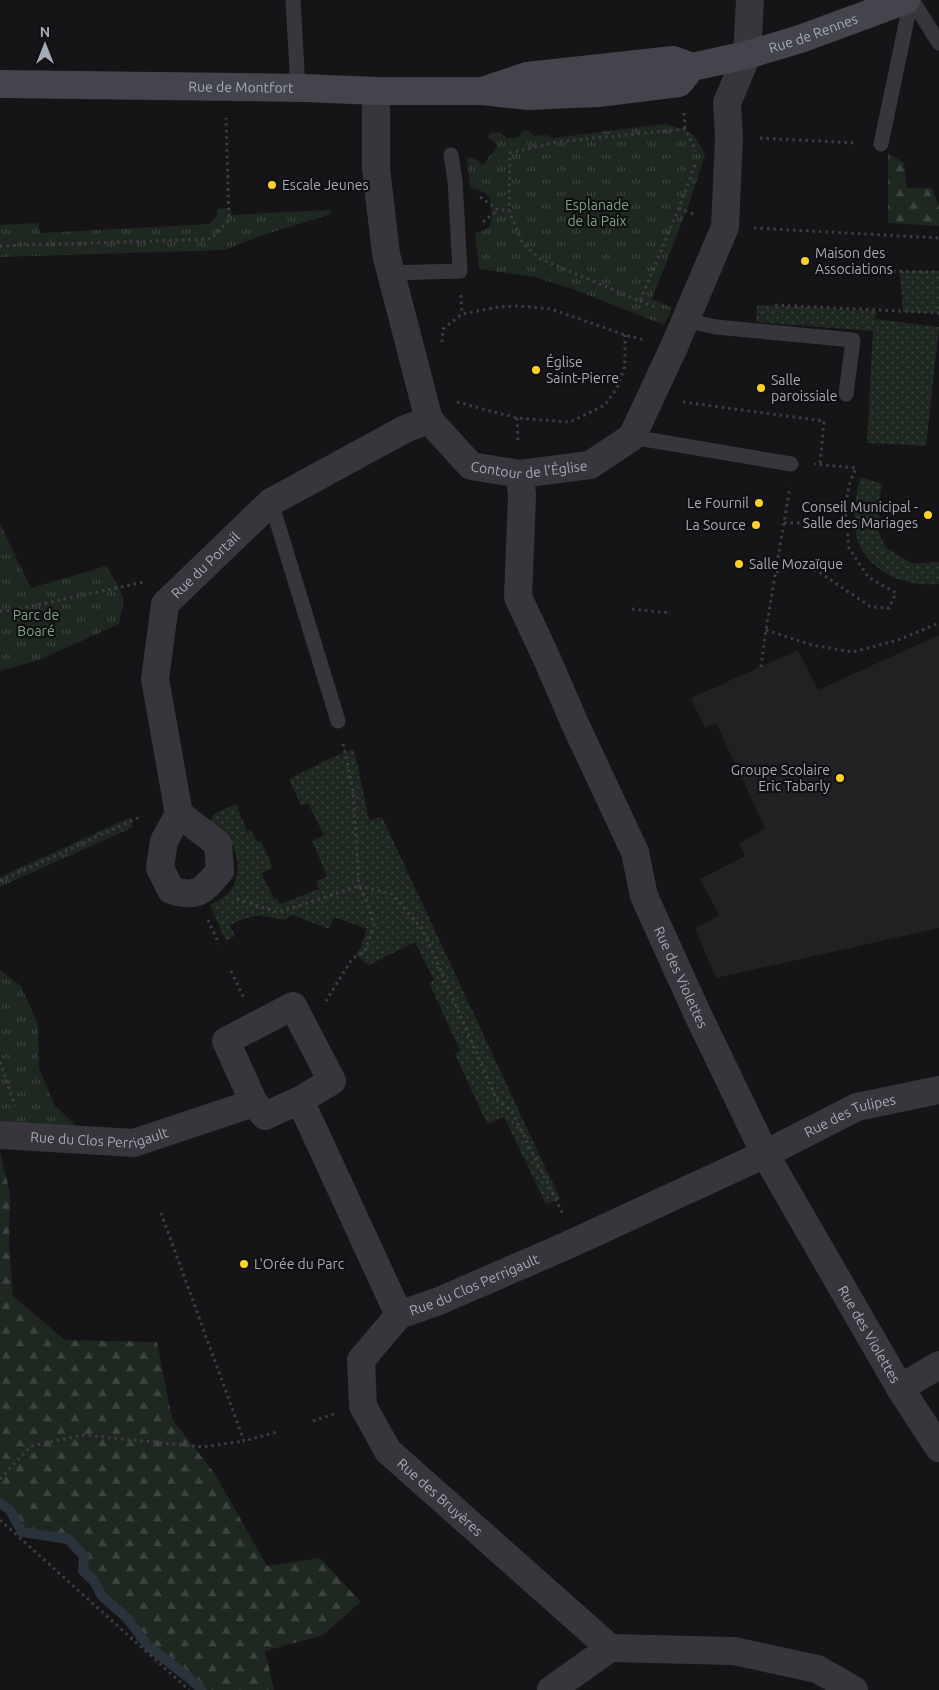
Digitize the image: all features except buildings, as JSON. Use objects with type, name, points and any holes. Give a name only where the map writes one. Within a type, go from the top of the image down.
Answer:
[{"type":"main road","name":"Rue de Rennes","points":[[747,55],[800,39],[906,0]]},
{"type":"main road","name":"Rue de Montfort","points":[[0,84],[225,86],[376,91],[482,91],[528,96],[598,92],[679,83],[692,67],[747,55]]},
{"type":"street","points":[[632,437],[674,347],[725,227],[729,137],[727,103],[747,55],[750,0]]},
{"type":"street","name":"Contour de l'Église","points":[[376,91],[376,168],[386,254],[429,420],[471,466],[520,474],[590,465],[632,437]]},
{"type":"street","name":"Rue du Portail","points":[[177,806],[154,679],[165,604],[271,502],[405,430],[429,420]]},
{"type":"street","name":"Rue des Violettes","points":[[520,474],[522,496],[518,597],[635,852],[644,896],[698,1015],[765,1154],[900,1388],[937,1441]]},
{"type":"street","points":[[293,1006],[332,1081],[300,1100],[265,1116],[254,1103],[226,1042],[293,1006]]},
{"type":"street","name":"Rue des Tulipes","points":[[765,1154],[857,1107],[939,1090]]},
{"type":"street","name":"Rue du Clos Perrigault","points":[[300,1100],[399,1315],[439,1301],[765,1154]]},
{"type":"street","name":"Rue du Clos Perrigault","points":[[12,1136],[134,1143],[254,1103]]},
{"type":"street","name":"Rue des Bruyères","points":[[399,1315],[362,1360],[362,1406],[388,1451],[610,1648]]},
{"type":"street","points":[[900,1388],[939,1366]]},
{"type":"street","points":[[551,1690],[610,1648],[734,1651],[818,1669],[854,1690]]},
{"type":"lane","points":[[294,0],[298,88]]},
{"type":"lane","points":[[911,0],[939,43]]},
{"type":"lane","points":[[880,144],[911,0]]},
{"type":"lane","points":[[390,273],[460,271],[455,180],[451,155]]},
{"type":"lane","points":[[685,320],[716,327],[853,340],[846,394]]},
{"type":"lane","points":[[632,437],[791,464]]},
{"type":"lane","points":[[271,502],[338,721]]},
{"type":"path","points":[[0,246],[211,239],[229,220],[225,86]]},
{"type":"path","points":[[683,108],[685,129],[699,156]]},
{"type":"path","points":[[685,129],[556,142],[510,153],[509,210],[522,242],[538,258],[640,301],[696,164]]},
{"type":"path","points":[[729,137],[880,144]]},
{"type":"path","points":[[679,208],[725,227]]},
{"type":"path","points":[[498,210],[509,210]]},
{"type":"path","points":[[777,230],[939,238]]},
{"type":"path","points":[[867,271],[939,272]]},
{"type":"path","points":[[766,305],[939,313]]},
{"type":"path","points":[[442,347],[442,329],[462,314],[498,307],[520,306],[551,309],[625,335],[674,347]]},
{"type":"path","points":[[454,402],[517,418],[570,422],[605,405],[617,388],[625,366],[625,335]]},
{"type":"path","points":[[677,402],[824,421],[820,464]]},
{"type":"path","points":[[761,667],[766,630],[790,490],[791,464],[820,464],[856,468],[849,485],[845,508],[849,548],[868,577],[896,593],[889,608],[871,607],[819,572],[803,566],[776,572]]},
{"type":"path","points":[[784,523],[846,522]]},
{"type":"path","points":[[0,611],[8,611],[146,581]]},
{"type":"path","points":[[632,609],[671,613]]},
{"type":"path","points":[[766,630],[812,645],[853,652],[898,640],[939,623]]},
{"type":"path","points":[[300,1021],[321,1009],[352,959],[365,950],[374,925],[366,900],[359,886],[353,790],[338,721]]},
{"type":"path","points":[[0,881],[112,830],[177,806]]},
{"type":"path","points":[[238,899],[277,912],[359,886],[392,894],[423,930],[497,1100],[512,1110],[576,1240]]},
{"type":"path","points":[[0,1062],[12,1136]]},
{"type":"path","points":[[161,1214],[244,1441]]},
{"type":"path","points":[[0,1479],[31,1446],[83,1435],[203,1447],[244,1441],[277,1432]]},
{"type":"path","points":[[0,1520],[189,1690]]},
{"type":"shaded area","name":"Groupe Scolaire Eric Tabarly","points":[[939,635],[939,928],[716,978],[695,929],[719,915],[700,879],[745,856],[739,843],[765,828],[716,723],[705,728],[691,698],[798,650],[818,690]]},
{"type":"green space","name":"Esplanade de la Paix","points":[[664,124],[685,130],[694,136],[705,155],[689,204],[652,299],[672,308],[664,325],[573,289],[534,277],[479,269],[475,233],[485,230],[490,224],[492,217],[491,203],[489,197],[484,192],[470,188],[467,158],[473,157],[483,165],[498,145],[487,137],[491,133],[500,132],[507,139],[519,137],[522,131],[528,130],[534,136],[547,135],[553,138]]},
{"type":"green space","points":[[888,153],[904,163],[907,188],[932,188],[939,206],[939,226],[888,223]]},
{"type":"green space","points":[[230,208],[232,215],[327,210],[331,210],[331,214],[263,235],[225,250],[0,257],[0,225],[38,223],[40,233],[210,224],[217,216],[217,209]]},
{"type":"green space","points":[[900,271],[939,271],[939,313],[903,312]]},
{"type":"green space","points":[[757,305],[877,311],[875,319],[939,327],[926,446],[867,443],[873,331],[756,322]]},
{"type":"green space","points":[[860,477],[882,484],[878,508],[878,530],[885,547],[913,564],[939,562],[939,584],[911,583],[897,579],[874,564],[865,554],[858,541],[855,527]]},
{"type":"green space","name":"Parc de Boaré","points":[[0,524],[31,588],[106,566],[119,587],[124,600],[119,624],[39,660],[0,671]]},
{"type":"green space","points":[[354,749],[369,820],[382,817],[560,1199],[546,1204],[504,1117],[487,1124],[455,1054],[460,1050],[429,983],[434,980],[415,942],[369,965],[355,954],[360,949],[367,929],[334,917],[329,929],[292,915],[284,920],[256,916],[238,921],[230,925],[235,936],[226,941],[210,905],[225,896],[232,887],[236,880],[238,864],[230,841],[222,830],[210,822],[214,814],[236,804],[247,831],[251,830],[257,842],[261,841],[273,868],[261,873],[274,899],[277,898],[280,904],[319,889],[316,882],[327,876],[312,841],[324,835],[308,803],[301,805],[289,779],[333,757]]},
{"type":"green space","points":[[131,817],[133,827],[0,887],[0,877]]},
{"type":"green space","points":[[0,970],[21,986],[38,1024],[39,1068],[55,1106],[83,1132],[0,1125]]},
{"type":"green space","points":[[0,1152],[10,1193],[9,1243],[13,1296],[65,1340],[157,1342],[172,1419],[215,1474],[267,1566],[320,1558],[361,1602],[323,1635],[265,1651],[274,1690],[202,1690],[148,1646],[127,1618],[102,1596],[94,1581],[83,1571],[84,1556],[68,1539],[22,1532],[10,1510],[0,1503]]},
{"type":"waterway","points":[[0,1503],[10,1510],[22,1532],[68,1539],[84,1556],[83,1571],[94,1581],[102,1596],[127,1618],[148,1646],[202,1690]]},
{"type":"place","name":"Escale Jeunes","points":[[272,185]]},
{"type":"place","name":"Maison des Associations","points":[[805,261]]},
{"type":"place","name":"Église Saint-Pierre","points":[[536,370]]},
{"type":"place","name":"Salle paroissiale","points":[[761,388]]},
{"type":"place","name":"Le Fournil","points":[[759,503]]},
{"type":"place","name":"Conseil Municipal - Salle des Mariages","points":[[928,515]]},
{"type":"place","name":"La Source","points":[[756,525]]},
{"type":"place","name":"Salle Mozaïque","points":[[739,564]]},
{"type":"place","name":"Groupe Scolaire Eric Tabarly","points":[[840,778]]},
{"type":"place","name":"L'Orée du Parc","points":[[244,1264]]}]
